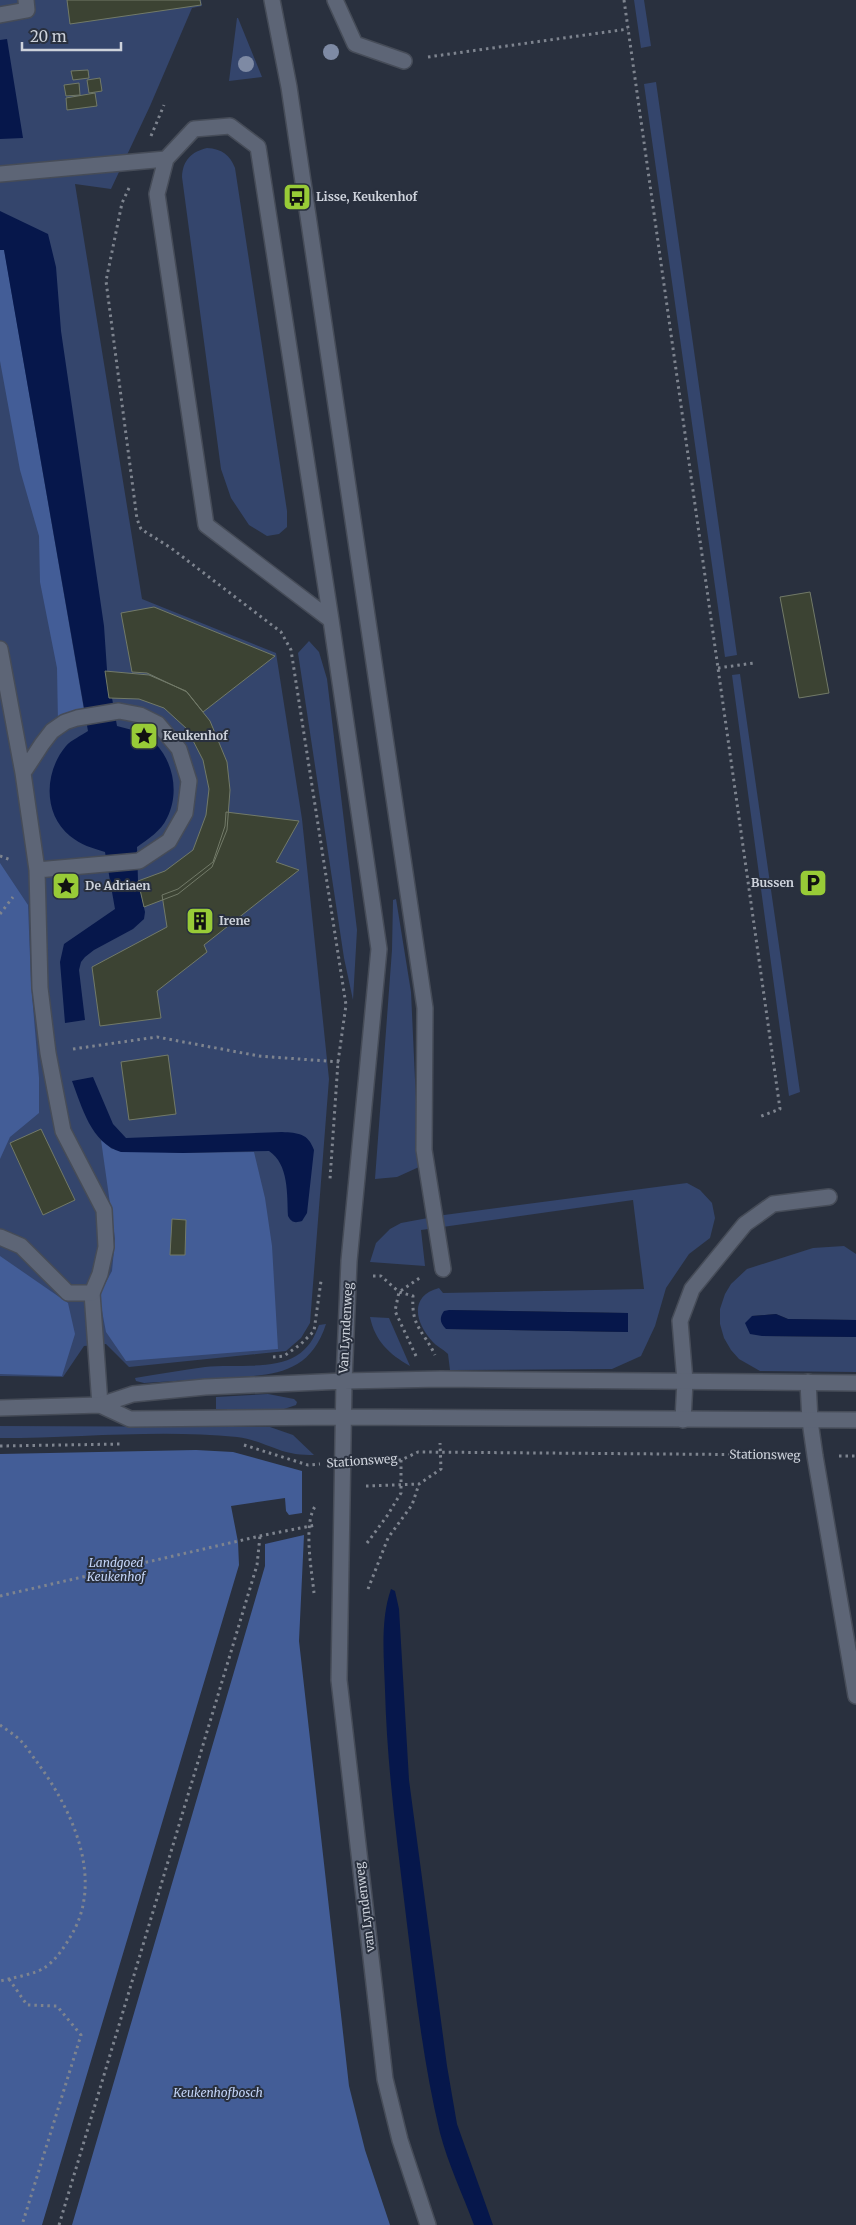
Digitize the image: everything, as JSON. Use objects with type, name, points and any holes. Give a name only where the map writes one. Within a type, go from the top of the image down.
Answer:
[{"type":"street","points":[[0,15],[27,10],[26,0]]},
{"type":"street","points":[[272,0],[292,106],[425,1008],[424,1150],[443,1269]]},
{"type":"street","points":[[335,0],[355,44],[404,61]]},
{"type":"street","name":"Van Lyndenweg","points":[[166,159],[194,129],[230,126],[258,147],[331,620],[379,949],[348,1274],[344,1381]]},
{"type":"street","points":[[0,174],[166,159],[157,194],[206,525],[331,620]]},
{"type":"street","points":[[0,649],[37,870],[40,988],[48,1053],[63,1131],[104,1210],[106,1247],[100,1274],[92,1292],[100,1406]]},
{"type":"street","points":[[22,773],[52,731],[65,722],[77,718],[119,711],[140,714],[158,724],[179,750],[189,780],[185,813],[169,841],[139,861],[37,870]]},
{"type":"street","points":[[683,1420],[685,1381],[680,1322],[692,1289],[745,1224],[773,1204],[829,1197]]},
{"type":"street","points":[[0,1236],[21,1246],[68,1293],[92,1292]]},
{"type":"street","points":[[0,1408],[100,1406],[133,1394],[205,1387],[344,1381],[440,1379],[856,1383]]},
{"type":"street","points":[[343,1418],[344,1381]]},
{"type":"street","name":"Stationsweg","points":[[808,1382],[810,1420],[815,1456],[856,1696]]},
{"type":"street","points":[[100,1406],[130,1420],[343,1418],[856,1420]]},
{"type":"street","name":"van Lyndenweg","points":[[343,1418],[339,1680],[384,2079],[400,2140],[428,2225]]},
{"type":"path","points":[[624,0],[780,1110],[759,1118]]},
{"type":"path","points":[[404,61],[628,29]]},
{"type":"path","points":[[164,105],[122,202],[106,281],[137,519],[141,529],[170,548],[281,632],[292,650],[346,1005],[338,1062],[329,1186]]},
{"type":"path","points":[[718,668],[754,663]]},
{"type":"path","points":[[48,1053],[157,1037],[259,1056],[368,1064]]},
{"type":"path","points":[[420,1379],[416,1355],[395,1311],[399,1292],[407,1284],[427,1273],[443,1269]]},
{"type":"path","points":[[264,1358],[284,1356],[301,1344],[314,1331],[323,1272],[381,1276],[399,1292],[413,1296],[412,1311],[417,1328],[438,1362],[440,1379]]},
{"type":"path","points":[[418,1452],[419,1418]]},
{"type":"path","points":[[0,1596],[260,1536],[308,1527],[314,1507],[332,1488],[342,1486],[419,1484],[441,1469],[441,1418]]},
{"type":"path","points":[[0,1446],[132,1444]]},
{"type":"path","name":"Stationsweg","points":[[238,1444],[308,1464],[401,1460],[418,1452],[856,1456]]},
{"type":"path","points":[[363,1548],[397,1502],[402,1484],[401,1460]]},
{"type":"path","points":[[367,1593],[368,1583],[388,1538],[412,1505],[419,1484]]},
{"type":"path","points":[[59,2225],[257,1565],[260,1536]]},
{"type":"path","points":[[0,1725],[21,1741],[50,1780],[63,1803],[82,1849],[86,1884],[82,1910],[75,1931],[62,1950],[44,1968],[0,1981]]},
{"type":"path","points":[[9,1979],[27,2005],[57,2006],[81,2035],[22,2225]]},
{"type":"shaded area","name":"Keukenhof","points":[[0,0],[201,0],[202,6],[192,8],[150,106],[111,189],[75,184],[142,599],[276,653],[302,819],[329,1079],[310,1323],[301,1338],[286,1351],[129,1367],[106,1344],[84,1346],[63,1377],[0,1376]]},
{"type":"shaded area","points":[[634,0],[644,0],[651,46],[641,48]]},
{"type":"shaded area","points":[[238,18],[262,77],[229,81]]},
{"type":"shaded area","points":[[7,39],[23,138],[0,139],[0,40]]},
{"type":"shaded area","points":[[656,82],[737,655],[725,657],[644,84]]},
{"type":"shaded area","points":[[207,148],[225,154],[235,168],[287,511],[287,527],[279,534],[267,536],[249,525],[231,498],[221,469],[182,177],[186,161],[192,154]]},
{"type":"shaded area","points":[[0,211],[48,234],[56,267],[61,331],[104,626],[107,670],[117,726],[136,731],[157,745],[165,756],[173,780],[172,806],[167,818],[158,831],[137,847],[138,881],[145,912],[144,919],[133,929],[94,950],[81,962],[79,970],[85,1020],[65,1023],[60,962],[64,944],[115,909],[105,852],[82,844],[70,836],[61,827],[51,805],[50,780],[59,756],[68,744],[88,731],[4,250],[0,250]]},
{"type":"shaded area","points":[[309,641],[319,652],[327,679],[357,930],[353,1000],[344,958],[298,653]]},
{"type":"shaded area","points":[[740,674],[800,1092],[789,1096],[732,675]]},
{"type":"shaded area","points":[[396,899],[411,992],[419,1167],[397,1177],[375,1179],[392,950],[393,900]]},
{"type":"shaded area","points":[[93,1077],[113,1124],[126,1138],[282,1132],[305,1137],[312,1144],[314,1150],[307,1213],[302,1221],[294,1222],[288,1216],[284,1172],[276,1157],[269,1151],[121,1152],[102,1141],[84,1113],[72,1081]]},
{"type":"shaded area","points":[[687,1183],[700,1190],[712,1203],[715,1218],[710,1238],[689,1254],[666,1288],[655,1326],[641,1356],[612,1369],[450,1370],[448,1354],[426,1334],[419,1318],[419,1303],[429,1292],[439,1288],[443,1293],[644,1289],[633,1200],[421,1230],[425,1266],[370,1262],[376,1243],[390,1229],[401,1223],[444,1215]],"holes":[[[449,1310],[627,1313],[628,1332],[446,1329]]]},
{"type":"shaded area","points":[[844,1246],[856,1254],[856,1320],[788,1319],[776,1314],[752,1316],[762,1336],[856,1337],[856,1372],[760,1371],[739,1359],[724,1338],[720,1324],[720,1309],[731,1284],[747,1269],[813,1248]]},
{"type":"shaded area","points":[[444,1311],[628,1313],[628,1332],[446,1329],[441,1323],[441,1316]]},
{"type":"shaded area","points":[[776,1314],[788,1319],[856,1320],[856,1337],[762,1336],[750,1334],[745,1323],[752,1316]]},
{"type":"shaded area","points":[[370,1317],[389,1318],[410,1366],[389,1352],[379,1340]]},
{"type":"shaded area","points":[[326,1324],[319,1341],[298,1364],[271,1374],[144,1383],[136,1381],[135,1378],[205,1367],[264,1365],[287,1360],[304,1350],[313,1338],[319,1325]]},
{"type":"shaded area","points":[[268,1394],[294,1399],[297,1402],[296,1405],[284,1409],[216,1409],[216,1397]]},
{"type":"shaded area","points":[[0,1426],[270,1427],[293,1435],[314,1455],[286,1452],[237,1437],[208,1435],[148,1434],[0,1438]]},
{"type":"shaded area","points":[[391,1589],[395,1591],[399,1609],[409,1780],[447,2066],[457,2124],[493,2225],[474,2225],[451,2168],[440,2133],[424,2052],[399,1860],[388,1747],[384,1626]]},
{"type":"green space","points":[[4,249],[84,710],[58,723],[57,668],[40,582],[39,536],[20,470],[0,361],[0,250]]},
{"type":"green space","points":[[0,863],[28,905],[31,983],[39,1078],[39,1113],[10,1137],[0,1159]]},
{"type":"green space","points":[[101,1140],[112,1149],[183,1153],[254,1152],[265,1198],[272,1246],[278,1349],[126,1361],[106,1332],[99,1295],[112,1271],[115,1239]]},
{"type":"green space","points":[[0,1256],[68,1303],[75,1334],[62,1376],[0,1374]]},
{"type":"green space","name":"Landgoed Keukenhof","points":[[196,1450],[233,1452],[302,1471],[302,1513],[289,1515],[286,1511],[285,1498],[231,1506],[238,1542],[239,1565],[42,2225],[0,2225],[0,1454]]},
{"type":"green space","name":"Keukenhofbosch","points":[[304,1535],[299,1641],[349,2086],[365,2150],[390,2225],[72,2225],[265,1566],[265,1544]]},
{"type":"building","points":[[67,0],[200,0],[201,5],[70,24]]},
{"type":"building","points":[[88,70],[89,78],[73,80],[71,71]]},
{"type":"building","points":[[100,78],[102,91],[89,93],[87,80]]},
{"type":"building","points":[[79,83],[80,95],[66,96],[64,85]]},
{"type":"building","points":[[95,93],[97,106],[67,110],[66,98]]},
{"type":"building","points":[[810,592],[829,693],[799,698],[780,597]]},
{"type":"building","points":[[154,607],[275,656],[203,712],[187,692],[147,673],[132,672],[121,613]]},
{"type":"building","points":[[105,671],[149,675],[186,691],[210,721],[227,762],[230,790],[227,830],[212,867],[178,894],[144,907],[138,881],[165,871],[193,850],[206,815],[209,789],[203,760],[187,729],[164,708],[139,699],[109,698]]},
{"type":"building","name":"Irene","points":[[226,812],[299,821],[276,862],[299,870],[204,945],[207,952],[157,991],[161,1018],[100,1026],[92,967],[167,927],[162,895],[178,889],[213,862],[225,826]]},
{"type":"building","points":[[168,1055],[176,1114],[129,1120],[121,1062]]},
{"type":"building","points":[[41,1129],[75,1200],[43,1215],[10,1143]]},
{"type":"building","points":[[172,1219],[186,1220],[185,1255],[170,1255]]},
{"type":"place","name":"Lisse, Keukenhof","points":[[297,197]]},
{"type":"place","name":"Keukenhof","points":[[144,736]]},
{"type":"place","name":"Bussen","points":[[813,883]]},
{"type":"place","name":"De Adriaen","points":[[66,886]]},
{"type":"place","name":"Irene","points":[[200,921]]}]
